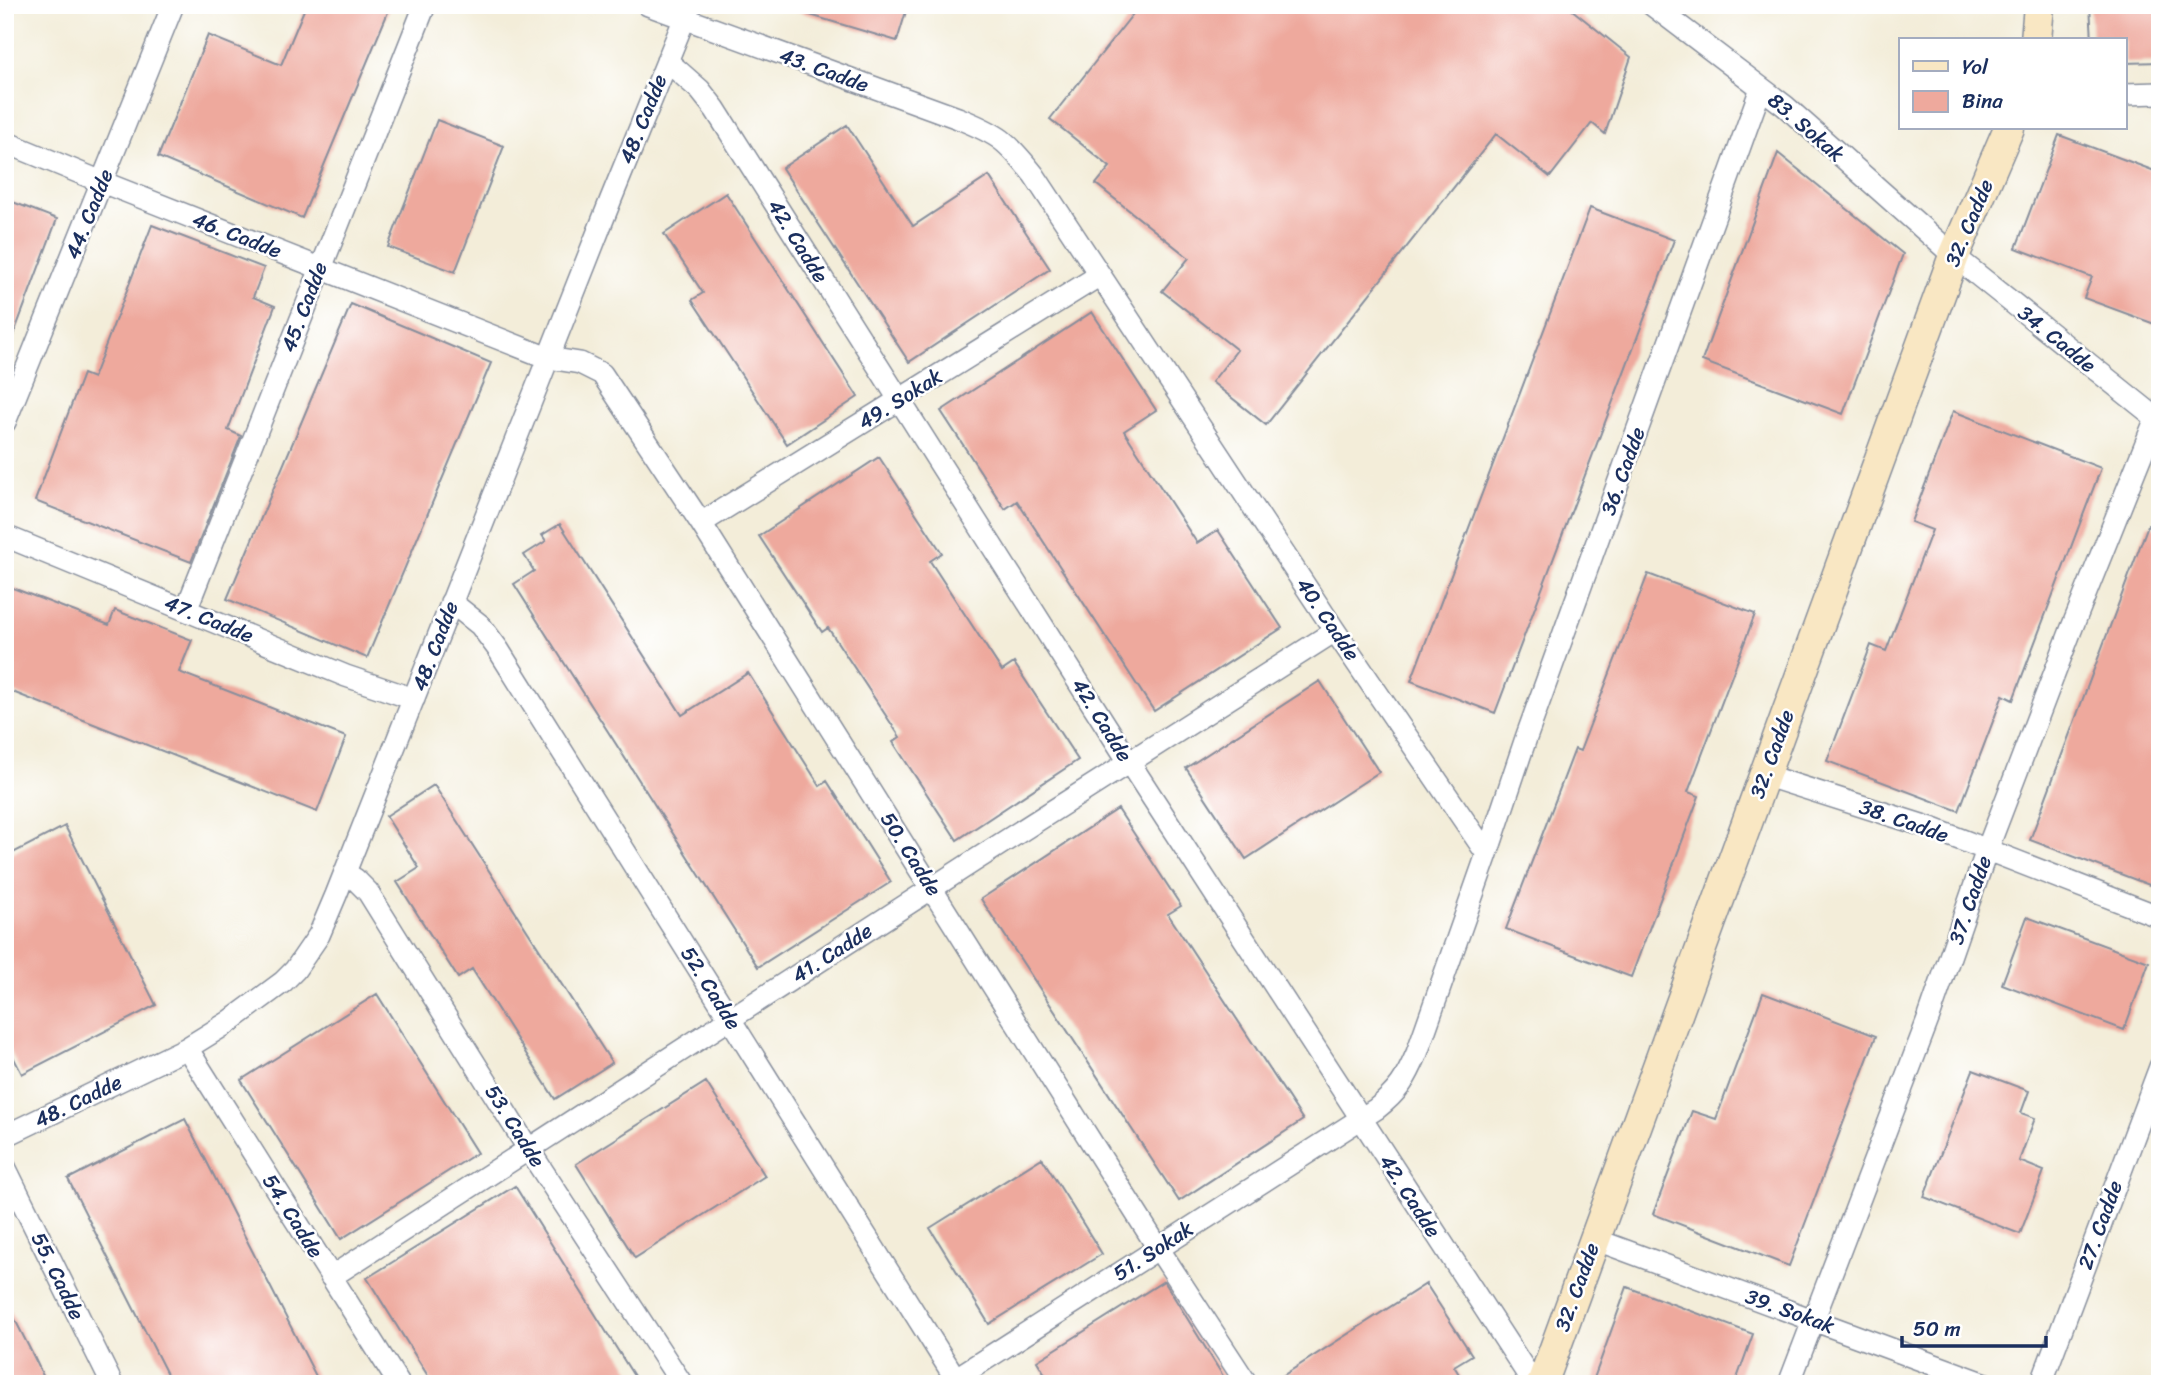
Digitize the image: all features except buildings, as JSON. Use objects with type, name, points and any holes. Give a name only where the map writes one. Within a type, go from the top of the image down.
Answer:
[{"type":"street","name":"44. Cadde","points":[[5,422],[173,5]]},
{"type":"street","name":"45. Cadde","points":[[186,610],[425,5]]},
{"type":"street","name":"43. Cadde","points":[[648,5],[687,12],[1000,136]]},
{"type":"street","name":"83. Sokak","points":[[1652,5],[1785,106],[1954,257]]},
{"type":"street","name":"48. Cadde","points":[[5,1136],[187,1048],[229,1021],[295,970],[319,935],[687,12]]},
{"type":"street","name":"42. Cadde","points":[[667,61],[701,90],[715,109],[1129,762],[1534,1384]]},
{"type":"street","name":"36. Cadde","points":[[1487,854],[1526,738],[1761,88]]},
{"type":"street","points":[[2126,94],[2160,93]]},
{"type":"street","name":"32. Cadde","points":[[1542,1384],[1954,257],[2008,130]]},
{"type":"street","name":"40. Cadde","points":[[1000,136],[1034,175],[1335,631],[1487,854]]},
{"type":"street","name":"46. Cadde","points":[[5,142],[548,358]]},
{"type":"street","name":"34. Cadde","points":[[1954,257],[2158,420]]},
{"type":"street","name":"49. Sokak","points":[[701,523],[1100,275]]},
{"type":"street","name":"50. Cadde","points":[[548,358],[580,363],[602,374],[701,523],[933,887],[1158,1248],[1247,1384]]},
{"type":"street","name":"37. Cadde","points":[[1789,1384],[1929,1017],[1987,850],[2071,629],[2158,420]]},
{"type":"street","name":"47. Cadde","points":[[5,536],[346,676],[414,699]]},
{"type":"street","name":"52. Cadde","points":[[452,602],[480,625],[498,649],[954,1382]]},
{"type":"street","name":"41. Cadde","points":[[331,1277],[933,887],[1335,631]]},
{"type":"street","name":"38. Cadde","points":[[1764,775],[1931,828],[2160,917]]},
{"type":"street","points":[[1360,1119],[1389,1099],[1406,1079],[1487,854]]},
{"type":"street","name":"53. Cadde","points":[[345,873],[368,892],[529,1150],[681,1384]]},
{"type":"street","name":"54. Cadde","points":[[187,1048],[399,1384]]},
{"type":"street","name":"27. Cadde","points":[[2041,1384],[2160,1066]]},
{"type":"street","name":"51. Sokak","points":[[954,1382],[1360,1119]]},
{"type":"street","name":"55. Cadde","points":[[5,1167],[112,1384]]},
{"type":"street","name":"39. Sokak","points":[[1594,1238],[1986,1384]]}]
